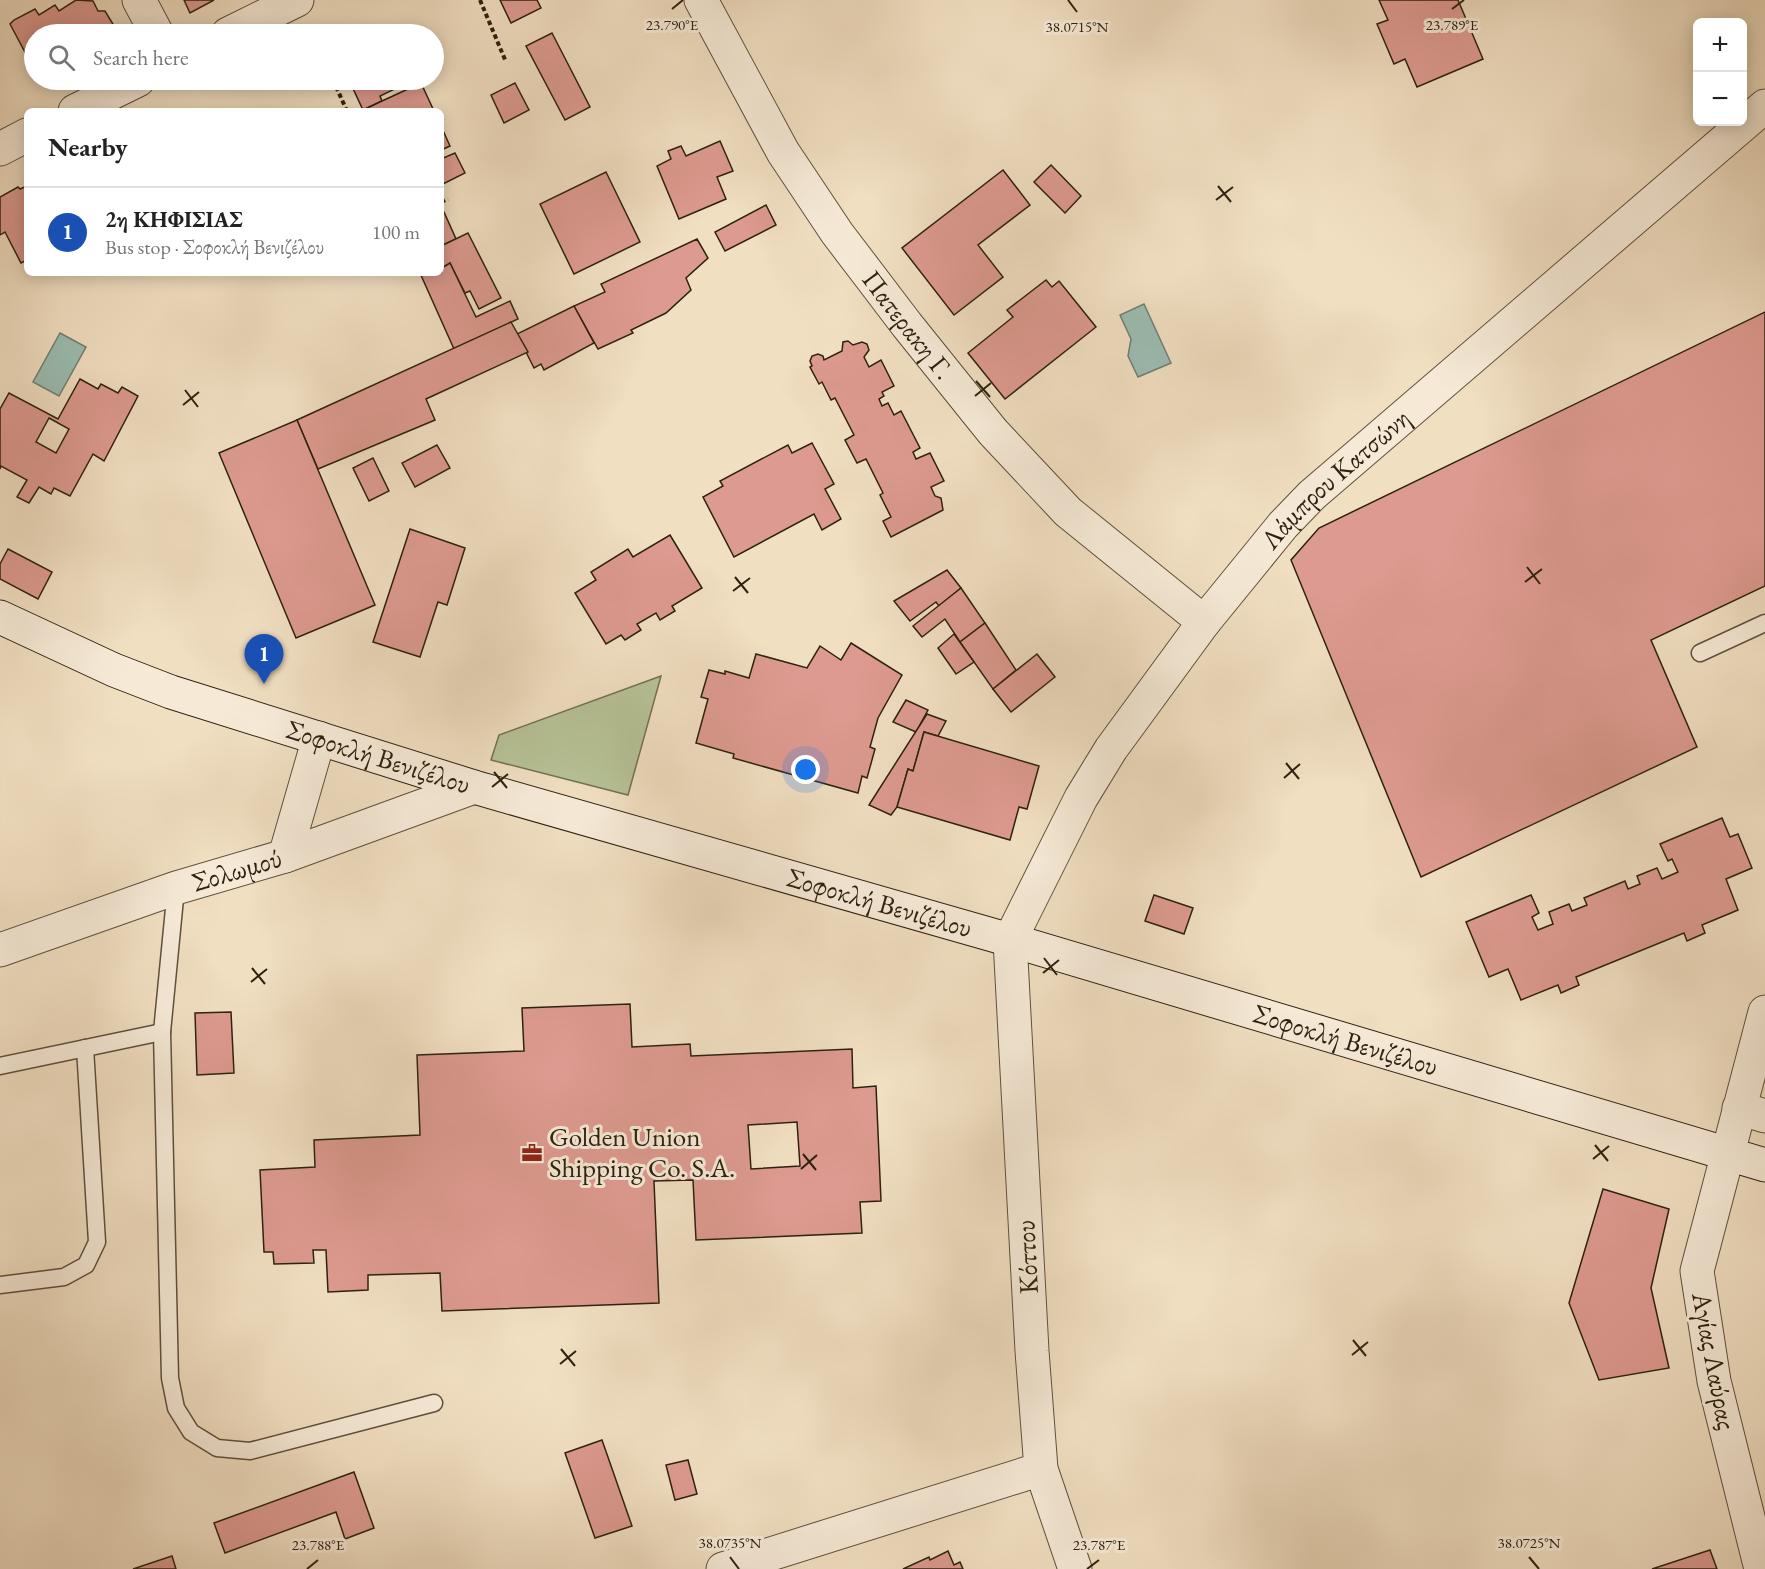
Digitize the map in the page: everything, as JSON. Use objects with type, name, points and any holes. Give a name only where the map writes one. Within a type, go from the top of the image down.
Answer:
[{"type":"street","points":[[139,0],[152,24]]},
{"type":"street","points":[[248,24],[297,0]]},
{"type":"street","name":"Πατερακη Γ.","points":[[701,0],[783,152],[837,233],[985,423],[1068,512],[1204,622]]},
{"type":"street","points":[[81,108],[118,90]]},
{"type":"street","name":"Λάμπρου Κατσώνη","points":[[1010,940],[1081,798],[1112,749],[1204,622],[1283,525],[1312,495],[1765,106]]},
{"type":"street","name":"Σοφοκλή Βενιζέλου","points":[[0,617],[114,670],[171,692],[474,787],[1010,940],[1765,1165]]},
{"type":"street","points":[[285,856],[319,738]]},
{"type":"street","name":"Σολωμού","points":[[0,950],[176,888],[285,856],[474,787]]},
{"type":"street","name":"Κόττου","points":[[1010,940],[1032,1351],[1041,1469],[1075,1569]]},
{"type":"street","name":"Αγίας Λαύρας","points":[[1761,1569],[1714,1381],[1696,1271],[1727,1153],[1752,1112],[1765,1012]]},
{"type":"street","points":[[723,1569],[1041,1469]]},
{"type":"lane","points":[[1701,653],[1765,623]]},
{"type":"lane","points":[[176,888],[162,1032],[170,1378],[176,1408],[191,1432],[217,1448],[249,1451],[434,1403]]},
{"type":"lane","points":[[0,1066],[162,1032]]},
{"type":"lane","points":[[0,1285],[64,1278],[86,1265],[97,1242],[85,1048]]},
{"type":"path","points":[[480,0],[507,62]]},
{"type":"path","points":[[338,90],[346,108]]},
{"type":"path","points":[[444,200],[448,199]]},
{"type":"green space","points":[[661,676],[628,795],[491,760],[499,735]]},
{"type":"water","points":[[1144,304],[1171,363],[1138,377],[1128,356],[1131,339],[1120,315]]},
{"type":"water","points":[[60,333],[86,347],[59,396],[33,382]]},
{"type":"building","points":[[76,0],[93,1],[98,11],[105,11],[113,24],[24,24],[24,50],[10,24],[35,9],[39,15],[55,5],[59,11]]},
{"type":"building","points":[[184,0],[214,0],[190,13]]},
{"type":"building","points":[[500,0],[537,0],[541,8],[511,23]]},
{"type":"building","points":[[1379,0],[1458,0],[1483,59],[1417,87],[1405,59],[1394,64],[1377,24],[1388,20]]},
{"type":"building","points":[[552,33],[590,107],[565,120],[526,46]]},
{"type":"building","points":[[515,83],[529,110],[504,123],[491,95]]},
{"type":"building","points":[[354,90],[392,90],[380,96],[382,101],[362,108]]},
{"type":"building","points":[[406,90],[424,90],[433,108],[367,108]]},
{"type":"building","points":[[444,133],[450,146],[444,149]]},
{"type":"building","points":[[720,141],[733,171],[717,177],[726,199],[679,219],[657,166],[671,159],[668,151],[681,146],[686,156]]},
{"type":"building","points":[[455,153],[465,173],[444,184],[444,158]]},
{"type":"building","points":[[1051,165],[1081,196],[1065,213],[1034,182]]},
{"type":"building","points":[[1003,170],[1030,205],[978,245],[1003,277],[954,315],[902,248]]},
{"type":"building","points":[[606,172],[640,242],[574,274],[540,204]]},
{"type":"building","points":[[18,187],[20,189],[24,187],[24,262],[21,263],[5,232],[0,235],[0,197]]},
{"type":"building","points":[[766,205],[776,225],[725,251],[715,232]]},
{"type":"building","points":[[444,212],[456,239],[444,245]]},
{"type":"building","points":[[468,233],[501,298],[479,309],[470,291],[465,293],[450,263],[444,267],[444,245]]},
{"type":"building","points":[[697,239],[708,258],[686,278],[691,290],[666,313],[631,330],[633,333],[598,349],[574,306],[605,292],[601,284]]},
{"type":"building","points":[[450,263],[476,317],[510,301],[518,319],[454,349],[421,276],[444,276],[444,267]]},
{"type":"building","points":[[1046,280],[1052,287],[1059,281],[1096,327],[1005,399],[968,353],[1013,317],[1007,310]]},
{"type":"building","points":[[574,306],[594,343],[544,370],[541,364],[534,368],[517,334]]},
{"type":"building","points":[[1765,312],[1765,586],[1651,640],[1697,747],[1421,877],[1291,560],[1319,528]]},
{"type":"building","points":[[511,322],[528,352],[426,399],[435,420],[318,469],[297,420]]},
{"type":"building","points":[[848,341],[853,345],[862,342],[867,344],[869,350],[864,357],[869,367],[881,360],[894,386],[882,392],[884,396],[879,399],[882,406],[888,403],[894,415],[901,411],[920,448],[913,452],[916,459],[930,453],[944,481],[931,487],[935,496],[941,498],[943,510],[891,537],[883,521],[891,517],[880,495],[883,493],[866,459],[857,463],[845,440],[854,435],[835,398],[831,400],[822,382],[819,384],[810,367],[812,356],[818,354],[823,356],[824,360],[842,351],[843,342]]},
{"type":"building","points":[[80,379],[98,389],[101,384],[118,393],[122,387],[138,396],[104,461],[93,454],[70,496],[54,488],[51,494],[39,487],[29,503],[17,497],[27,480],[1,466],[0,469],[0,409],[9,393],[58,419]],"holes":[[[49,418],[69,429],[56,453],[36,442]]]},
{"type":"building","points":[[297,420],[375,605],[296,638],[219,453]]},
{"type":"building","points":[[812,443],[834,484],[825,489],[841,519],[822,530],[814,514],[734,557],[703,497],[723,486],[720,481],[788,445],[792,453]]},
{"type":"building","points":[[437,445],[450,468],[415,487],[402,463]]},
{"type":"building","points":[[373,458],[389,491],[369,501],[353,468]]},
{"type":"building","points":[[410,529],[465,548],[447,605],[438,602],[420,657],[373,642]]},
{"type":"building","points":[[670,535],[702,588],[672,606],[675,611],[660,620],[656,613],[637,624],[641,630],[625,640],[621,635],[606,644],[575,593],[596,580],[591,572],[628,549],[633,557]]},
{"type":"building","points":[[8,549],[52,572],[38,599],[0,579],[0,564]]},
{"type":"building","points":[[947,570],[961,588],[939,606],[936,602],[910,621],[894,601]]},
{"type":"building","points":[[961,588],[985,623],[960,642],[945,619],[922,637],[913,626]]},
{"type":"building","points":[[985,623],[1016,670],[993,689],[960,642]]},
{"type":"building","points":[[954,634],[974,662],[956,674],[938,648]]},
{"type":"building","points":[[851,643],[902,675],[878,718],[870,747],[875,749],[867,778],[862,776],[858,793],[733,758],[734,754],[696,743],[708,699],[701,697],[709,670],[725,674],[725,671],[749,678],[756,654],[807,668],[820,646],[841,660]]},
{"type":"building","points":[[1037,654],[1055,677],[1011,712],[993,689]]},
{"type":"building","points":[[906,700],[928,710],[916,732],[893,722]]},
{"type":"building","points":[[927,714],[946,721],[938,736],[924,732],[913,771],[908,769],[897,807],[891,815],[869,805]]},
{"type":"building","points":[[924,732],[1039,766],[1027,809],[1019,807],[1010,840],[897,807],[908,769],[913,771]]},
{"type":"building","points":[[1722,818],[1730,837],[1738,834],[1752,868],[1726,879],[1738,910],[1702,925],[1705,933],[1687,941],[1684,933],[1576,977],[1579,985],[1561,993],[1558,985],[1521,1000],[1508,969],[1489,977],[1466,922],[1531,895],[1539,913],[1532,917],[1538,930],[1553,924],[1549,912],[1569,904],[1572,911],[1587,905],[1584,898],[1625,881],[1628,889],[1640,884],[1637,876],[1657,868],[1662,879],[1678,872],[1672,859],[1668,861],[1660,844]]},
{"type":"building","points":[[1154,895],[1193,908],[1184,934],[1145,921]]},
{"type":"building","name":"Golden Union Shipping Co. S.A.","points":[[630,1004],[632,1047],[690,1044],[691,1056],[852,1049],[853,1088],[876,1086],[881,1201],[860,1202],[862,1233],[696,1240],[693,1180],[654,1181],[659,1303],[442,1311],[440,1273],[368,1275],[368,1290],[328,1292],[326,1250],[313,1250],[314,1263],[274,1264],[273,1252],[264,1252],[260,1170],[315,1167],[314,1140],[420,1135],[417,1055],[524,1051],[522,1008]],"holes":[[[797,1122],[800,1166],[751,1169],[748,1125]]]},
{"type":"building","points":[[231,1012],[234,1073],[197,1075],[195,1013]]},
{"type":"building","points":[[1603,1189],[1669,1209],[1651,1288],[1669,1368],[1599,1380],[1569,1303]]},
{"type":"building","points":[[602,1440],[632,1526],[595,1538],[565,1453]]},
{"type":"building","points":[[688,1460],[697,1494],[675,1500],[666,1465]]},
{"type":"building","points":[[354,1472],[374,1528],[345,1539],[336,1512],[225,1553],[214,1523]]},
{"type":"building","points":[[1710,1550],[1717,1569],[1652,1569]]},
{"type":"building","points":[[948,1551],[954,1565],[960,1562],[963,1569],[903,1569],[929,1557],[930,1560]]},
{"type":"building","points":[[172,1556],[176,1569],[133,1569]]},
{"type":"place","name":"2η ΚΗΦΙΣΙΑΣ","points":[[264,684]]},
{"type":"place","name":"Golden Union Shipping Co. S.A.","points":[[532,1153]]}]
